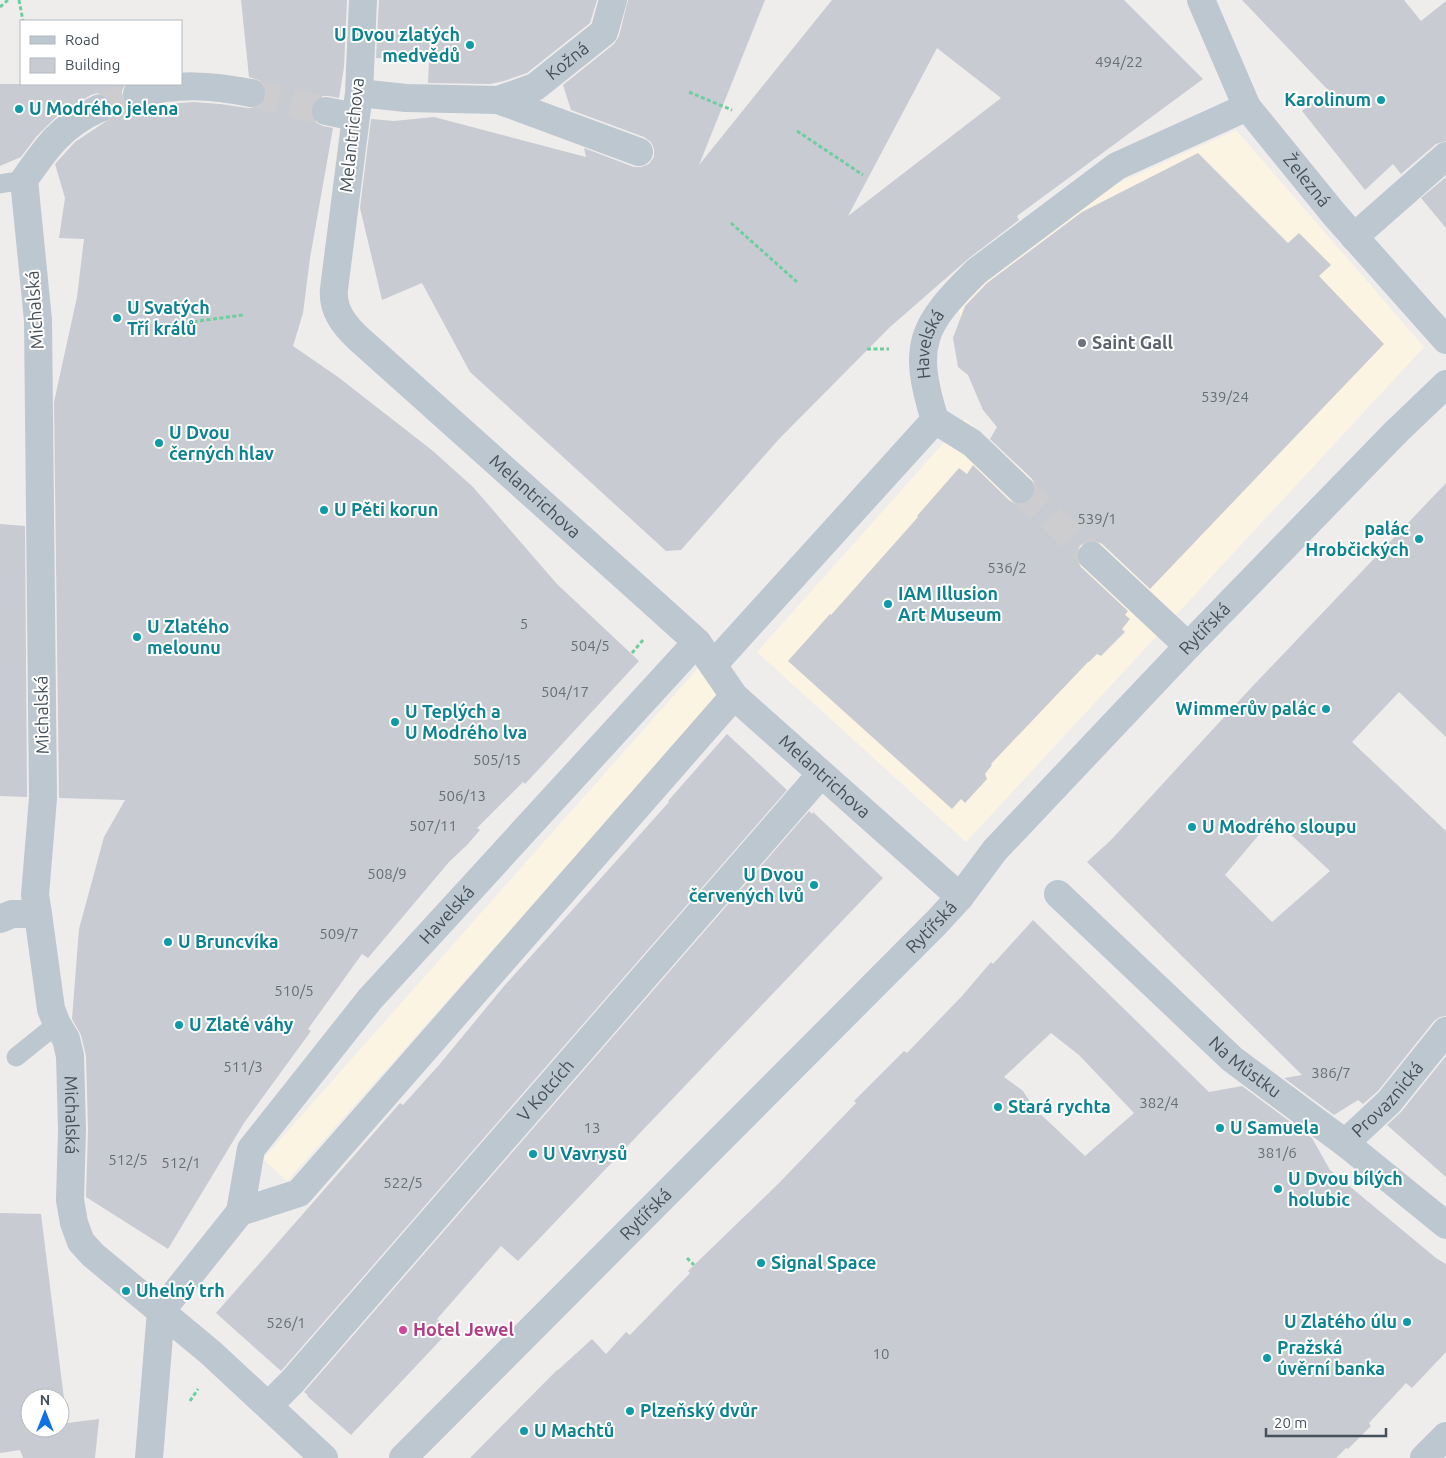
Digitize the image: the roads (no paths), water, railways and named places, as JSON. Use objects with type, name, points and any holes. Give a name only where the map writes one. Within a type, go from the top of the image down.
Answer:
[{"type":"street","name":"Melantrichova","points":[[363,0],[357,105],[334,289],[334,301],[340,316],[359,339],[697,642],[734,696],[960,897]]},
{"type":"street","name":"Kožná","points":[[498,100],[535,87],[604,32],[613,0]]},
{"type":"street","name":"Železná","points":[[1201,0],[1247,107],[1354,238],[1446,340]]},
{"type":"street","points":[[137,94],[154,90],[204,86],[251,93]]},
{"type":"street","name":"Kožná","points":[[357,105],[406,98],[498,100],[639,152]]},
{"type":"street","points":[[326,111],[357,105]]},
{"type":"street","name":"Havelská","points":[[935,420],[923,375],[923,349],[926,337],[936,316],[969,279],[1117,166],[1247,107]]},
{"type":"street","name":"Michalská","points":[[98,109],[81,116],[55,138],[12,182],[38,320],[43,798],[36,895],[51,1009],[66,1039],[70,1056],[72,1130],[70,1200],[74,1223],[81,1242],[93,1255],[161,1311]]},
{"type":"street","points":[[1354,238],[1446,156]]},
{"type":"street","name":"Rytířská","points":[[403,1458],[922,937],[960,897],[995,850],[1188,646],[1395,433],[1446,384]]},
{"type":"street","points":[[713,665],[935,420],[972,443],[1020,489]]},
{"type":"street","points":[[1092,556],[1188,646]]},
{"type":"street","name":"Havelská","points":[[161,1311],[240,1212],[251,1149],[370,999],[697,642]]},
{"type":"street","points":[[240,1212],[299,1193],[734,696]]},
{"type":"street","name":"V Kotcích","points":[[269,1405],[292,1382],[821,774]]},
{"type":"street","name":"Na Můstku","points":[[1058,894],[1232,1059],[1345,1143],[1446,1225]]},
{"type":"street","points":[[0,919],[12,914],[38,914]]},
{"type":"street","name":"Provaznická","points":[[1345,1143],[1389,1102],[1446,1031]]},
{"type":"street","points":[[161,1311],[269,1405],[324,1458]]},
{"type":"street","points":[[149,1458],[161,1311]]},
{"type":"street","points":[[1424,1458],[1446,1436]]},
{"type":"lane","points":[[16,1057],[57,1024]]},
{"type":"tunnel","points":[[251,93],[326,111]]},
{"type":"tunnel","points":[[98,109],[137,94]]},
{"type":"tunnel","points":[[1020,489],[1092,556]]},
{"type":"place","name":"U Dvou zlatých medvědů","points":[[470,45]]},
{"type":"place","name":"Karolinum","points":[[1381,100]]},
{"type":"place","name":"U Modrého jelena","points":[[19,109]]},
{"type":"place","name":"U Svatých Tří králů","points":[[117,318]]},
{"type":"place","name":"Saint Gall","points":[[1082,343]]},
{"type":"place","name":"U Dvou černých hlav","points":[[159,443]]},
{"type":"place","name":"U Pěti korun","points":[[324,510]]},
{"type":"place","name":"palác Hrobčických","points":[[1419,539]]},
{"type":"place","name":"IAM Illusion Art Museum","points":[[888,604]]},
{"type":"place","name":"U Zlatého melounu","points":[[137,637]]},
{"type":"place","name":"Wimmerův palác","points":[[1326,709]]},
{"type":"place","name":"U Teplých a U Modrého lva","points":[[395,722]]},
{"type":"place","name":"U Modrého sloupu","points":[[1192,827]]},
{"type":"place","name":"U Dvou červených lvů","points":[[814,885]]},
{"type":"place","name":"U Bruncvíka","points":[[168,942]]},
{"type":"place","name":"U Zlaté váhy","points":[[179,1025]]},
{"type":"place","name":"Stará rychta","points":[[998,1107]]},
{"type":"place","name":"U Samuela","points":[[1220,1128]]},
{"type":"place","name":"U Vavrysů","points":[[533,1154]]},
{"type":"place","name":"U Dvou bílých holubic","points":[[1278,1189]]},
{"type":"place","name":"Signal Space","points":[[761,1263]]},
{"type":"place","name":"Uhelný trh","points":[[126,1291]]},
{"type":"place","name":"U Zlatého úlu","points":[[1407,1322]]},
{"type":"place","name":"Hotel Jewel","points":[[403,1330]]},
{"type":"place","name":"Pražská úvěrní banka","points":[[1267,1358]]},
{"type":"place","name":"Plzeňský dvůr","points":[[630,1411]]},
{"type":"place","name":"U Machtů","points":[[524,1431]]}]
